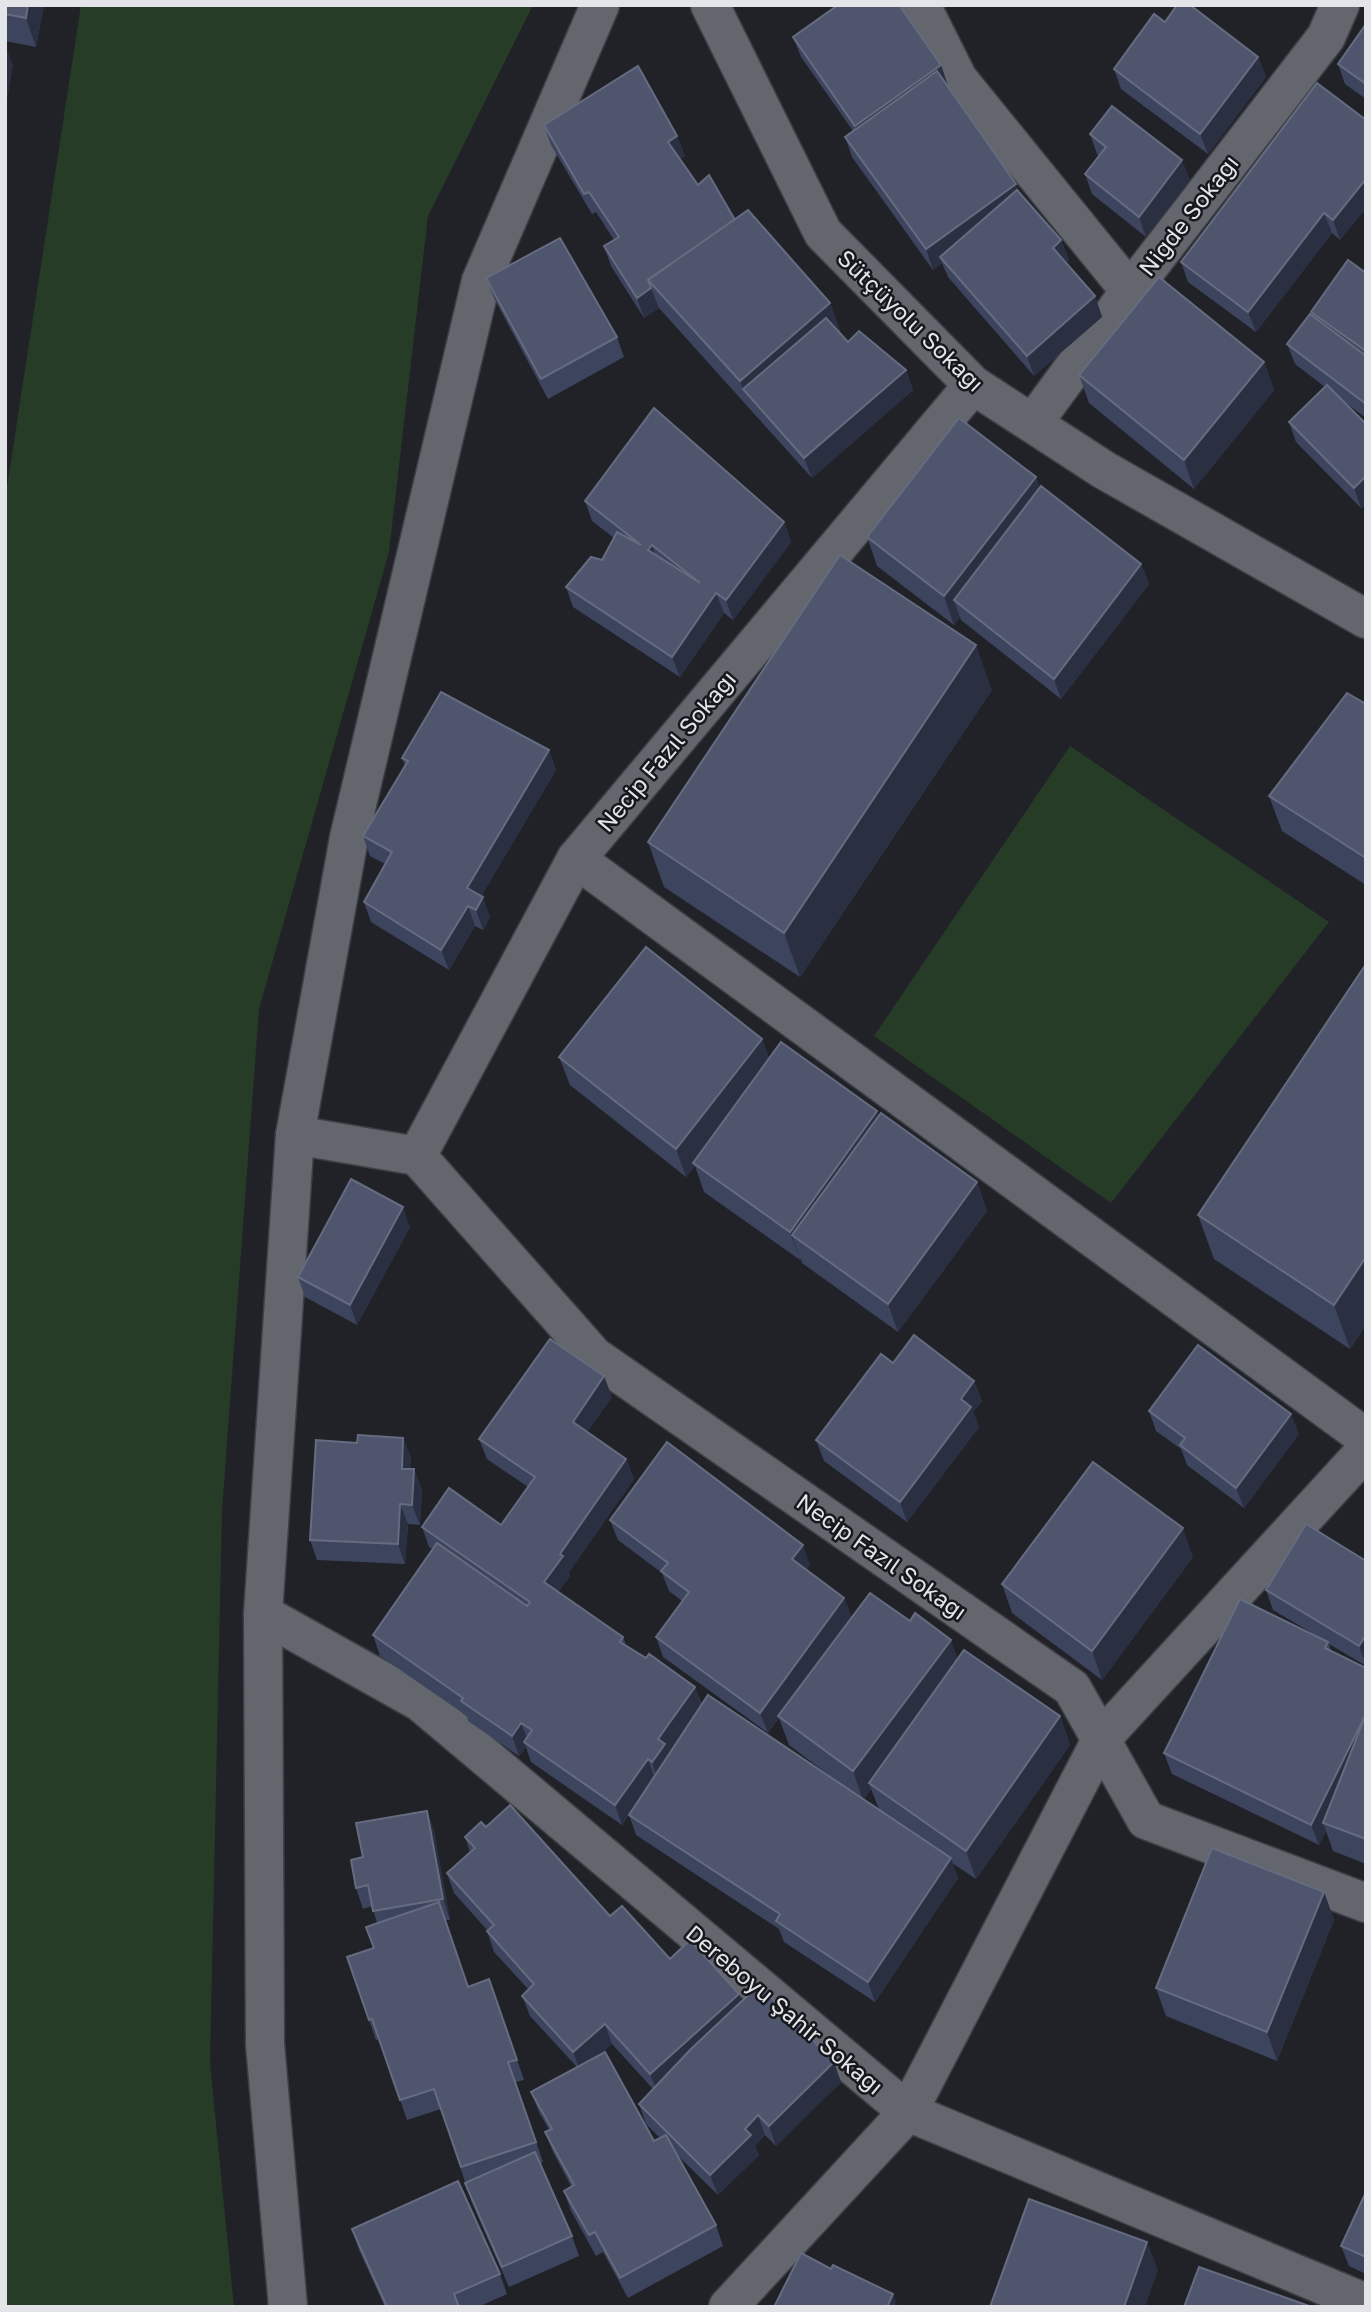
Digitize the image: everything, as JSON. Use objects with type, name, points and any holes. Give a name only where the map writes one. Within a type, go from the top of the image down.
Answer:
[{"type":"street","points":[[288,2307],[265,2044],[263,1614],[295,1135],[349,838],[481,281],[600,5]]},
{"type":"street","name":"Sütçüyolu Sokağı","points":[[710,5],[823,233],[973,385],[1104,470],[1365,617]]},
{"type":"street","points":[[921,5],[958,79],[1130,291]]},
{"type":"street","name":"Niğde Sokağı","points":[[1033,423],[1130,291],[1326,37],[1340,5]]},
{"type":"street","name":"Necip Fazıl Sokağı","points":[[973,385],[576,859],[417,1156],[594,1356],[1072,1688],[1146,1820],[1366,1903]]},
{"type":"street","points":[[576,859],[1366,1438]]},
{"type":"street","points":[[295,1135],[417,1156]]},
{"type":"street","points":[[728,2307],[908,2112],[1102,1738],[1366,1450]]},
{"type":"street","name":"Dereboyu Şahir Sokağı","points":[[263,1614],[420,1702],[908,2112],[1366,2304]]},
{"type":"green space","points":[[81,5],[533,5],[428,216],[389,552],[259,1009],[222,1511],[210,2063],[234,2307],[5,2307],[5,500]]},
{"type":"green space","points":[[1070,746],[1329,922],[1111,1203],[874,1036]]},
{"type":"building","points":[[5,5],[28,5],[26,18],[5,14]]},
{"type":"building","points":[[838,5],[899,5],[941,65],[855,126],[793,37]]},
{"type":"building","points":[[1177,5],[1190,5],[1258,57],[1200,134],[1114,69],[1154,14],[1165,22]]},
{"type":"building","points":[[1366,24],[1366,84],[1338,64]]},
{"type":"building","points":[[638,66],[677,136],[668,142],[698,185],[709,175],[735,220],[648,280],[651,288],[637,298],[604,246],[619,237],[589,192],[584,194],[544,125]]},
{"type":"building","points":[[937,71],[1016,184],[926,249],[845,137]]},
{"type":"building","points":[[1317,83],[1366,120],[1366,179],[1333,220],[1324,213],[1248,312],[1181,262]]},
{"type":"building","points":[[1112,106],[1182,160],[1139,217],[1085,174],[1106,147],[1090,134]]},
{"type":"building","points":[[1017,190],[1061,240],[1053,248],[1095,296],[1027,356],[940,257]]},
{"type":"building","points":[[748,210],[830,303],[740,381],[648,280]]},
{"type":"building","points":[[560,238],[617,337],[541,379],[486,278]]},
{"type":"building","points":[[1348,260],[1366,273],[1366,351],[1311,312]]},
{"type":"building","points":[[1159,277],[1264,362],[1184,460],[1079,375]]},
{"type":"building","points":[[1310,314],[1366,356],[1366,404],[1287,344]]},
{"type":"building","points":[[826,318],[848,342],[859,331],[906,370],[804,458],[743,389]]},
{"type":"building","points":[[1327,385],[1366,424],[1366,476],[1354,488],[1289,422]]},
{"type":"building","points":[[654,408],[784,522],[726,600],[716,593],[672,657],[566,587],[591,557],[602,560],[617,532],[641,545],[585,501]],"holes":[[[652,545],[700,583],[648,550]]]},
{"type":"building","points":[[959,418],[1036,477],[944,596],[867,537]]},
{"type":"building","points":[[1041,486],[1141,564],[1054,679],[954,600]]},
{"type":"building","points":[[840,555],[976,645],[784,933],[648,842]]},
{"type":"building","points":[[441,692],[549,750],[467,888],[483,897],[476,910],[468,906],[441,950],[364,902],[392,852],[363,836],[408,761],[402,758]]},
{"type":"building","points":[[1347,693],[1366,704],[1366,858],[1269,796]]},
{"type":"building","points":[[646,947],[762,1039],[676,1149],[559,1057]]},
{"type":"building","points":[[1366,964],[1366,1257],[1334,1305],[1198,1215]]},
{"type":"building","points":[[781,1042],[877,1111],[790,1232],[693,1163]]},
{"type":"building","points":[[881,1113],[977,1182],[888,1304],[792,1235]]},
{"type":"building","points":[[351,1179],[403,1207],[350,1305],[298,1277]]},
{"type":"building","points":[[914,1335],[974,1381],[961,1399],[971,1407],[900,1502],[816,1440],[881,1354],[893,1363]]},
{"type":"building","points":[[550,1339],[604,1376],[573,1422],[626,1459],[560,1554],[563,1556],[544,1582],[623,1637],[620,1642],[646,1658],[649,1654],[695,1687],[658,1739],[665,1744],[652,1762],[648,1759],[615,1805],[524,1742],[532,1730],[521,1723],[512,1736],[373,1635],[437,1543],[527,1606],[530,1602],[422,1527],[449,1488],[501,1525],[535,1477],[479,1439]]},
{"type":"building","points":[[1198,1345],[1291,1414],[1236,1488],[1180,1445],[1185,1438],[1149,1411]]},
{"type":"building","points":[[358,1435],[403,1438],[402,1469],[414,1469],[412,1505],[400,1504],[398,1544],[310,1540],[316,1440],[357,1443]]},
{"type":"building","points":[[667,1442],[803,1545],[792,1559],[844,1598],[760,1713],[656,1637],[689,1592],[661,1571],[668,1563],[610,1520]]},
{"type":"building","points":[[1093,1462],[1183,1528],[1092,1651],[1002,1584]]},
{"type":"building","points":[[1306,1524],[1366,1561],[1366,1635],[1359,1646],[1266,1590]]},
{"type":"building","points":[[870,1593],[910,1621],[915,1613],[951,1640],[853,1771],[778,1716]]},
{"type":"building","points":[[1240,1599],[1328,1642],[1325,1648],[1366,1668],[1366,1714],[1311,1825],[1164,1753]]},
{"type":"building","points":[[964,1650],[1060,1716],[966,1851],[869,1783]]},
{"type":"building","points":[[708,1695],[951,1858],[868,1982],[776,1921],[780,1914],[629,1815]]},
{"type":"building","points":[[1366,1714],[1366,1839],[1323,1823]]},
{"type":"building","points":[[510,1805],[610,1916],[622,1906],[670,1959],[690,1940],[739,1994],[650,2074],[605,2024],[573,2052],[522,1996],[534,1984],[487,1931],[494,1925],[447,1873],[475,1848],[465,1837],[481,1822],[486,1827]]},
{"type":"building","points":[[427,1811],[443,1899],[373,1911],[368,1885],[356,1888],[351,1860],[363,1857],[356,1823]]},
{"type":"building","points":[[1212,1848],[1324,1892],[1267,2032],[1156,1988]]},
{"type":"building","points":[[439,1902],[468,1987],[489,1979],[517,2060],[508,2062],[536,2142],[461,2167],[434,2089],[400,2100],[347,1957],[374,1948],[366,1927]]},
{"type":"building","points":[[759,1985],[834,2062],[769,2126],[758,2115],[745,2129],[751,2135],[710,2175],[639,2104],[691,2049]]},
{"type":"building","points":[[605,2052],[654,2141],[666,2135],[716,2225],[620,2278],[595,2232],[589,2235],[564,2191],[574,2185],[545,2132],[552,2129],[531,2092]]},
{"type":"building","points":[[535,2152],[572,2236],[502,2267],[465,2183]]},
{"type":"building","points":[[458,2181],[500,2274],[454,2294],[459,2307],[387,2307],[352,2229]]},
{"type":"building","points":[[1366,2192],[1366,2257],[1341,2246]]},
{"type":"building","points":[[1029,2199],[1147,2242],[1124,2307],[990,2307]]},
{"type":"building","points":[[801,2253],[831,2269],[833,2265],[893,2294],[887,2307],[774,2307]]},
{"type":"building","points":[[1199,2267],[1312,2307],[1184,2307]]}]
